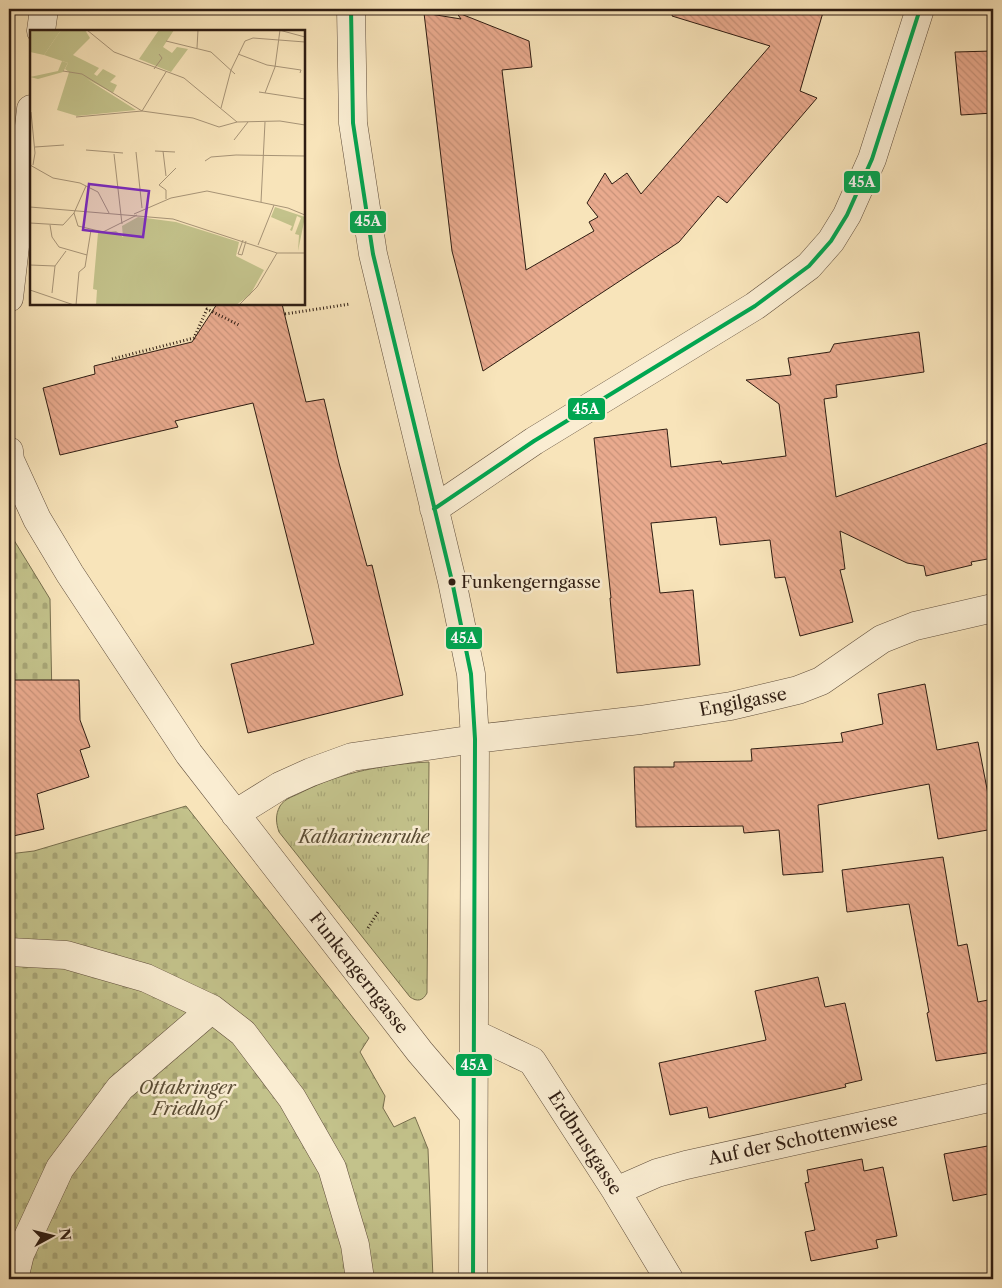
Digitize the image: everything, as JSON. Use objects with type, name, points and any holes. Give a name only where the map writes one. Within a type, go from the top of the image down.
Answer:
[{"type":"street","points":[[41,30],[44,9]]},
{"type":"street","points":[[350,9],[353,123],[373,254],[452,581],[471,674],[475,739],[473,1279]]},
{"type":"street","points":[[434,509],[534,441],[755,306],[809,266],[830,241],[847,216],[872,159],[920,9]]},
{"type":"street","points":[[9,298],[17,160],[30,113]]},
{"type":"street","name":"Funkengerngasse","points":[[9,451],[10,460],[37,519],[70,574],[189,754],[420,1052],[473,1114]]},
{"type":"street","name":"Engilgasse","points":[[475,739],[640,720],[732,706],[798,690],[821,681],[882,639],[915,626],[993,608]]},
{"type":"street","points":[[235,814],[280,786],[333,763],[361,756],[475,739]]},
{"type":"street","points":[[9,952],[66,954],[146,978],[212,1009],[243,1033],[292,1098],[332,1168],[355,1245],[360,1279]]},
{"type":"street","points":[[14,1279],[20,1254],[60,1168],[120,1088],[212,1009]]},
{"type":"street","name":"Erdbrustgasse","points":[[475,1034],[532,1061],[616,1191],[669,1279]]},
{"type":"street","name":"Auf der Schottenwiese","points":[[616,1191],[657,1173],[686,1165],[993,1097]]},
{"type":"path","points":[[285,314],[383,299]]},
{"type":"path","points":[[112,360],[194,338],[207,310],[240,325]]},
{"type":"path","points":[[365,934],[378,912]]},
{"type":"green space","points":[[9,532],[50,599],[52,700],[12,755],[9,756]]},
{"type":"green space","name":"Katharinenruhe","points":[[429,762],[427,993],[424,998],[415,1000],[410,997],[279,832],[276,819],[278,809],[285,801],[333,779],[380,767]]},
{"type":"green space","name":"Ottakringer Friedhof","points":[[186,806],[369,1038],[360,1052],[385,1096],[383,1108],[394,1127],[415,1117],[428,1149],[433,1279],[9,1279],[9,854],[34,851]]},
{"type":"building","points":[[674,9],[824,9],[800,91],[817,98],[727,203],[718,196],[679,242],[483,371],[452,251],[424,13],[461,19],[456,12],[529,41],[532,67],[502,70],[526,270],[594,231],[589,222],[598,217],[587,203],[605,173],[612,184],[627,173],[641,194],[770,46],[672,16]]},
{"type":"building","points":[[993,51],[993,113],[961,115],[955,52]]},
{"type":"building","points":[[216,305],[282,305],[306,402],[324,399],[367,566],[372,565],[403,695],[248,733],[231,664],[314,644],[253,403],[175,421],[178,427],[60,455],[43,388],[95,374],[94,366],[192,342]]},
{"type":"building","points":[[919,332],[924,372],[836,385],[837,397],[824,399],[836,497],[993,441],[993,558],[971,562],[972,565],[926,576],[924,566],[907,563],[840,531],[845,569],[840,570],[853,622],[800,636],[785,577],[775,578],[770,540],[720,545],[716,517],[651,523],[660,593],[693,590],[700,665],[617,673],[594,438],[667,429],[671,467],[721,461],[722,464],[786,456],[779,404],[746,380],[791,375],[788,358],[830,352],[834,344]]},
{"type":"building","points":[[9,680],[79,680],[80,720],[90,747],[80,750],[89,777],[37,794],[44,829],[9,837]]},
{"type":"building","points":[[925,684],[937,750],[978,742],[993,820],[993,829],[938,839],[929,784],[818,805],[823,872],[783,875],[779,830],[744,833],[743,826],[636,827],[634,767],[674,767],[674,762],[752,761],[751,749],[843,742],[841,733],[883,724],[878,694]]},
{"type":"building","points":[[943,857],[958,946],[967,944],[978,1002],[993,999],[993,1052],[936,1061],[909,904],[847,912],[842,870]]},
{"type":"building","points":[[818,977],[825,1007],[845,1003],[862,1080],[845,1084],[846,1087],[709,1118],[707,1107],[670,1115],[659,1063],[766,1040],[755,991]]},
{"type":"building","points":[[993,1145],[993,1193],[953,1201],[944,1154]]},
{"type":"building","points":[[862,1159],[864,1171],[883,1167],[897,1236],[876,1240],[878,1248],[811,1261],[805,1232],[815,1230],[805,1183],[809,1182],[807,1170]]},
{"type":"transit line","name":"45A","points":[[351,9],[353,123],[373,254],[452,581],[471,674],[475,739],[473,1279]]},
{"type":"transit line","name":"45A","points":[[434,509],[534,441],[755,306],[809,266],[831,241],[847,215],[872,159],[920,9]]},
{"type":"place","name":"Funkengerngasse","points":[[452,582]]}]
